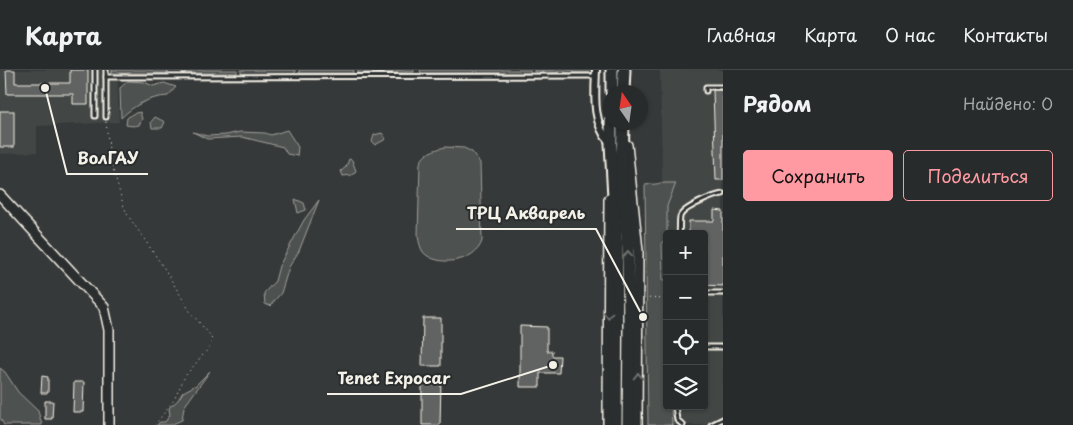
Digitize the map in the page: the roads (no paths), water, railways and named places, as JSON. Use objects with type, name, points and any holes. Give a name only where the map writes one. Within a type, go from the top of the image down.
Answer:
[{"type":"highway","points":[[612,70],[612,85]]},
{"type":"highway","points":[[623,85],[624,70]]},
{"type":"highway","points":[[611,130],[617,287],[616,425]]},
{"type":"highway","points":[[624,130],[622,175],[628,250],[629,314],[628,425]]},
{"type":"street","points":[[596,73],[596,114],[598,124],[604,137],[611,144],[608,251],[608,425]]},
{"type":"street","points":[[625,130],[638,251],[637,425]]},
{"type":"street","points":[[0,195],[104,306],[108,330],[109,425]]},
{"type":"lane","points":[[95,70],[95,116]]},
{"type":"lane","points":[[106,70],[106,117]]},
{"type":"lane","points":[[176,70],[176,77]]},
{"type":"lane","points":[[106,77],[596,73]]},
{"type":"lane","points":[[706,91],[706,87],[723,86]]},
{"type":"lane","points":[[680,230],[680,215],[684,210],[714,196],[723,194]]},
{"type":"lane","points":[[708,293],[723,293]]},
{"type":"lane","points":[[708,347],[723,347]]},
{"type":"lane","points":[[676,410],[677,420],[683,425]]},
{"type":"lane","points":[[711,425],[723,419]]},
{"type":"place","name":"ВолГАУ","points":[[45,88]]},
{"type":"place","name":"ТРЦ Акварель","points":[[643,317]]},
{"type":"place","name":"Tenet Expocar","points":[[553,365]]}]
